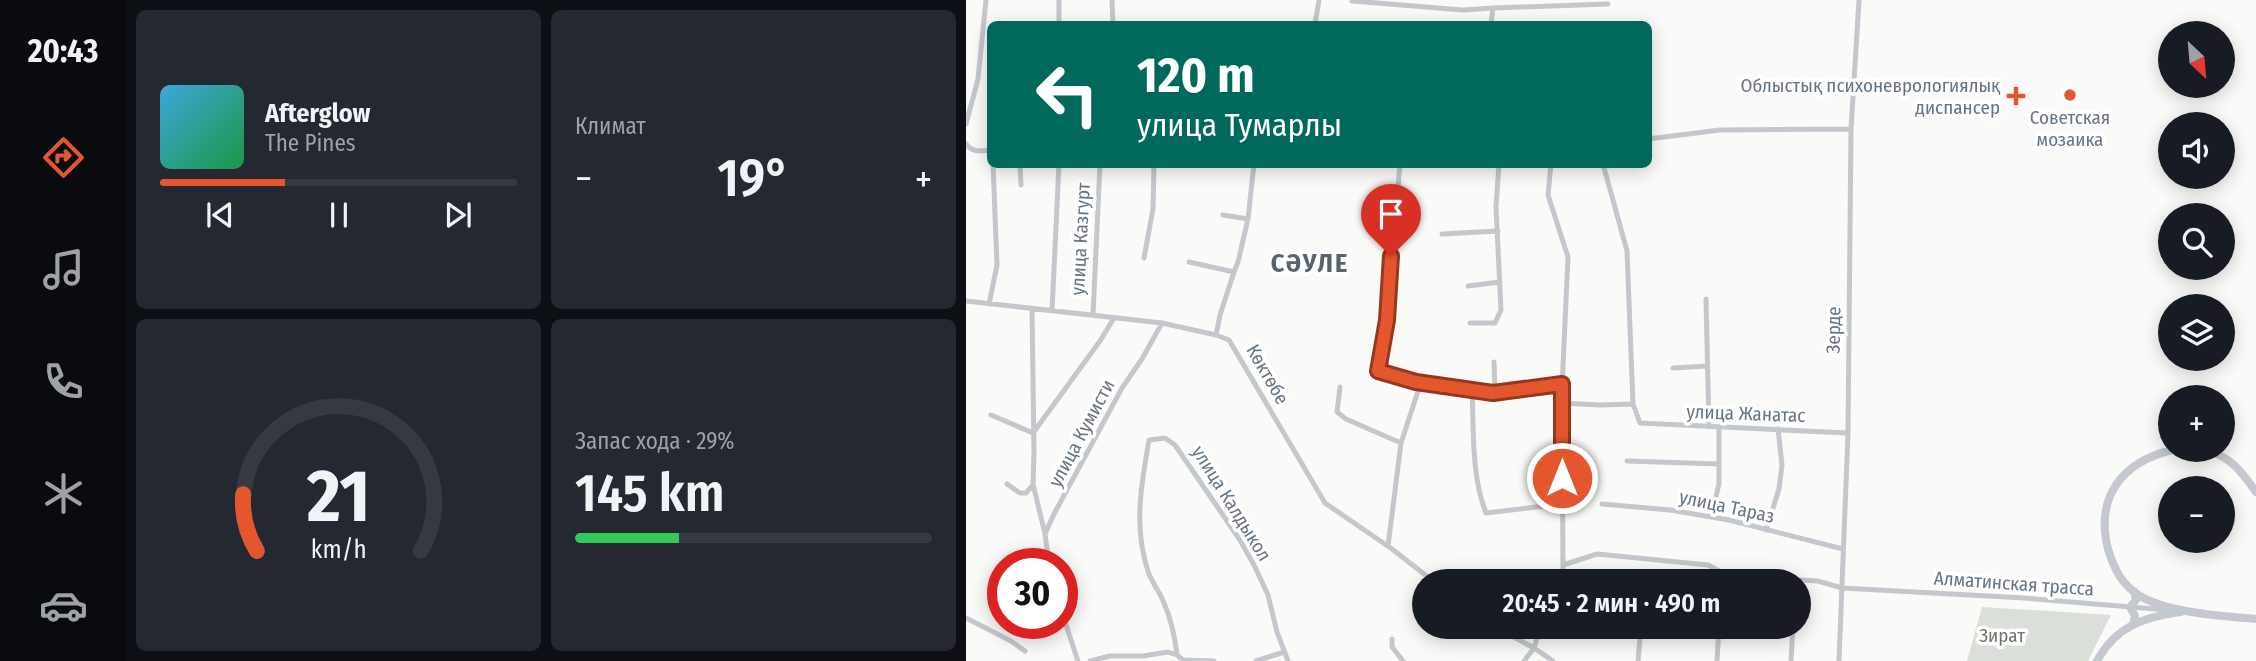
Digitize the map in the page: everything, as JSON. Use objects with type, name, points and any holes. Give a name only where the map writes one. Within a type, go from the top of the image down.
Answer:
[{"type":"highway","points":[[2158,453],[2132,467],[2116,485],[2104,509],[2105,536],[2111,561],[2121,581],[2141,597],[2184,611],[2256,619]]},
{"type":"highway","points":[[2231,462],[2237,465],[2256,492]]},
{"type":"highway","points":[[2133,625],[2135,616],[2130,607],[2136,600],[2134,591]]},
{"type":"highway","points":[[2098,661],[2104,649],[2126,628],[2152,616],[2184,611]]},
{"type":"street","points":[[966,124],[978,79],[986,0]]},
{"type":"street","points":[[1059,0],[1059,21]]},
{"type":"street","points":[[1112,0],[1113,21]]},
{"type":"street","points":[[1316,21],[1319,0]]},
{"type":"street","name":"Зерде","points":[[1839,661],[1848,433],[1851,129],[1859,0]]},
{"type":"street","points":[[1352,1],[1463,10],[1561,3],[1608,4]]},
{"type":"street","points":[[1491,21],[1493,8]]},
{"type":"street","points":[[1652,138],[1720,130],[1851,129]]},
{"type":"street","points":[[966,144],[978,152],[987,150]]},
{"type":"street","points":[[989,304],[997,265],[993,168]]},
{"type":"street","points":[[1020,168],[1021,185]]},
{"type":"street","points":[[1052,311],[1059,168]]},
{"type":"street","name":"улица Казгурт","points":[[1093,315],[1100,168]]},
{"type":"street","points":[[1144,258],[1153,209],[1154,168]]},
{"type":"street","points":[[966,301],[1162,323],[1216,335],[1248,219],[1254,168]]},
{"type":"street","points":[[1400,168],[1387,320],[1378,371],[1421,382],[1495,392],[1562,384]]},
{"type":"street","points":[[1471,323],[1495,323],[1501,310],[1496,208],[1499,168]]},
{"type":"street","points":[[1551,168],[1549,195],[1567,257],[1562,384],[1563,569]]},
{"type":"street","points":[[1562,403],[1633,404],[1627,251],[1604,168]]},
{"type":"street","points":[[1223,215],[1248,219]]},
{"type":"street","points":[[1442,234],[1498,231]]},
{"type":"street","points":[[1189,262],[1234,272]]},
{"type":"street","points":[[1468,286],[1500,282]]},
{"type":"street","points":[[1706,299],[1709,426]]},
{"type":"street","points":[[1032,308],[1033,485],[1046,548]]},
{"type":"street","points":[[1033,433],[1114,318]]},
{"type":"street","name":"улица Кумисти","points":[[1045,534],[1122,388],[1162,323]]},
{"type":"street","name":"Көктөбе","points":[[1216,335],[1229,340],[1325,503],[1418,569]]},
{"type":"street","points":[[1494,362],[1495,392]]},
{"type":"street","points":[[1673,368],[1707,366]]},
{"type":"street","points":[[1388,546],[1401,443],[1421,382]]},
{"type":"street","points":[[1340,387],[1337,412],[1346,419],[1401,443]]},
{"type":"street","points":[[1472,390],[1474,449],[1481,499],[1486,513],[1562,504]]},
{"type":"street","name":"улица Жанатас","points":[[1633,404],[1643,424],[1848,433]]},
{"type":"street","points":[[990,415],[1033,433]]},
{"type":"street","points":[[1711,517],[1718,484],[1719,427]]},
{"type":"street","points":[[1766,530],[1779,489],[1782,465],[1778,429]]},
{"type":"street","name":"улица Калдыкол","points":[[1177,655],[1175,637],[1164,601],[1150,576],[1139,532],[1139,496],[1149,440],[1165,438],[1175,445],[1240,540],[1268,595],[1288,661]]},
{"type":"street","points":[[1627,461],[1719,464]]},
{"type":"street","points":[[1007,484],[1020,493],[1026,493],[1033,485]]},
{"type":"street","name":"улица Тараз","points":[[1602,504],[1711,517],[1843,549]]},
{"type":"street","name":"Алматинская трасса","points":[[1563,565],[1597,554],[1708,565],[1713,569]]},
{"type":"street","name":"Алматинская трасса","points":[[1811,581],[1842,588],[2184,611]]},
{"type":"street","points":[[966,618],[1011,641],[1025,652]]},
{"type":"street","points":[[1071,639],[1078,661]]},
{"type":"street","points":[[1392,639],[1392,647],[1403,661]]},
{"type":"street","points":[[1517,639],[1553,661]]},
{"type":"street","points":[[1524,661],[1537,639]]},
{"type":"street","points":[[1638,661],[1640,639]]},
{"type":"street","points":[[1717,661],[1718,639]]},
{"type":"street","points":[[1791,661],[1792,639]]},
{"type":"street","points":[[1090,661],[1110,656],[1143,656],[1168,652],[1184,661],[1214,661]]},
{"type":"street","points":[[1256,661],[1284,652]]},
{"type":"green space","name":"Зират","points":[[1982,607],[2111,615],[2088,661],[1967,661]]},
{"type":"place","name":"Советская мозаика","points":[[2070,95]]},
{"type":"place","name":"Облыстық психоневрологиялық диспансер","points":[[2016,96]]},
{"type":"district","name":"СӘУЛЕ","points":[[1310,263]]},
{"type":"route","points":[[1391,256],[1387,320],[1378,371],[1416,382],[1493,393],[1562,384],[1562,478]]}]
